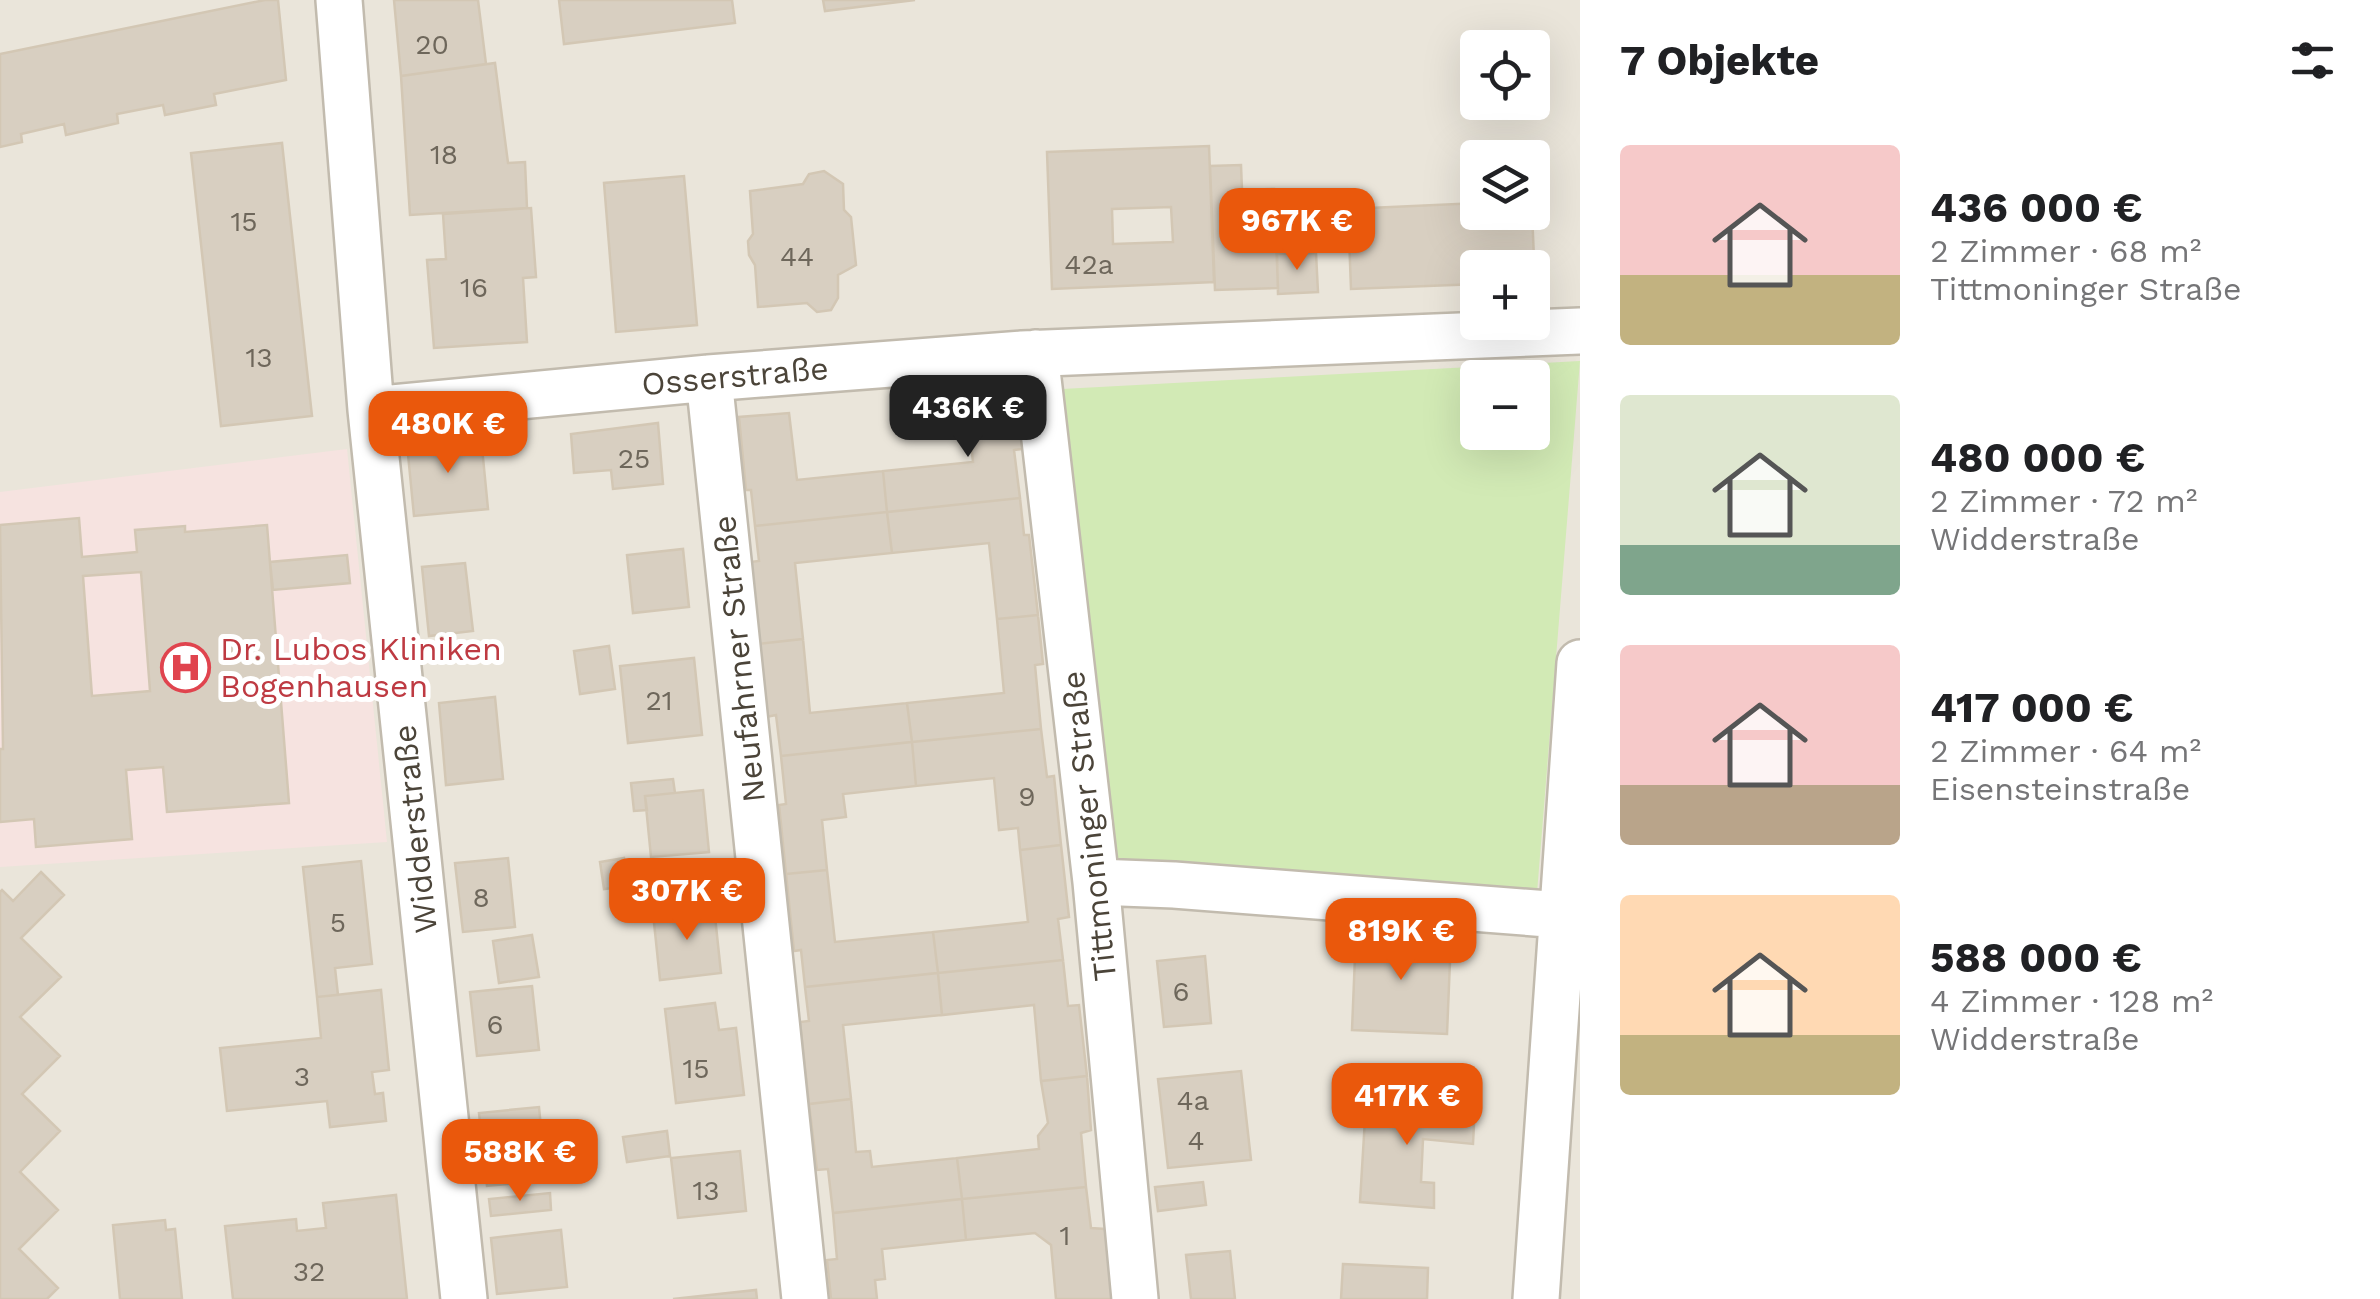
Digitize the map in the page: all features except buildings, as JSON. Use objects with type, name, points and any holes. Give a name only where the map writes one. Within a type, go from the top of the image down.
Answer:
[{"type":"street","name":"Widderstraße","points":[[339,0],[371,410],[464,1299]]},
{"type":"street","name":"Osserstraße","points":[[371,410],[709,378],[1035,354],[1580,331]]},
{"type":"street","name":"Tittmoninger Straße","points":[[1035,354],[1096,882],[1136,1299]]},
{"type":"street","name":"Neufahrner Straße","points":[[709,378],[805,1299]]},
{"type":"street","points":[[1536,1299],[1580,663]]},
{"type":"street","points":[[1096,882],[1560,914]]},
{"type":"shaded area","points":[[0,0],[1580,0],[1580,1299],[0,1299]]},
{"type":"shaded area","name":"Dr. Lubos Kliniken Bogenhausen","points":[[347,449],[387,842],[0,867],[0,492]]},
{"type":"green space","points":[[1580,361],[1537,893],[1116,862],[1062,389],[1460,367],[1460,450],[1550,450],[1550,363]]},
{"type":"place","name":"Dr. Lubos Kliniken Bogenhausen","points":[[185,667]]}]
